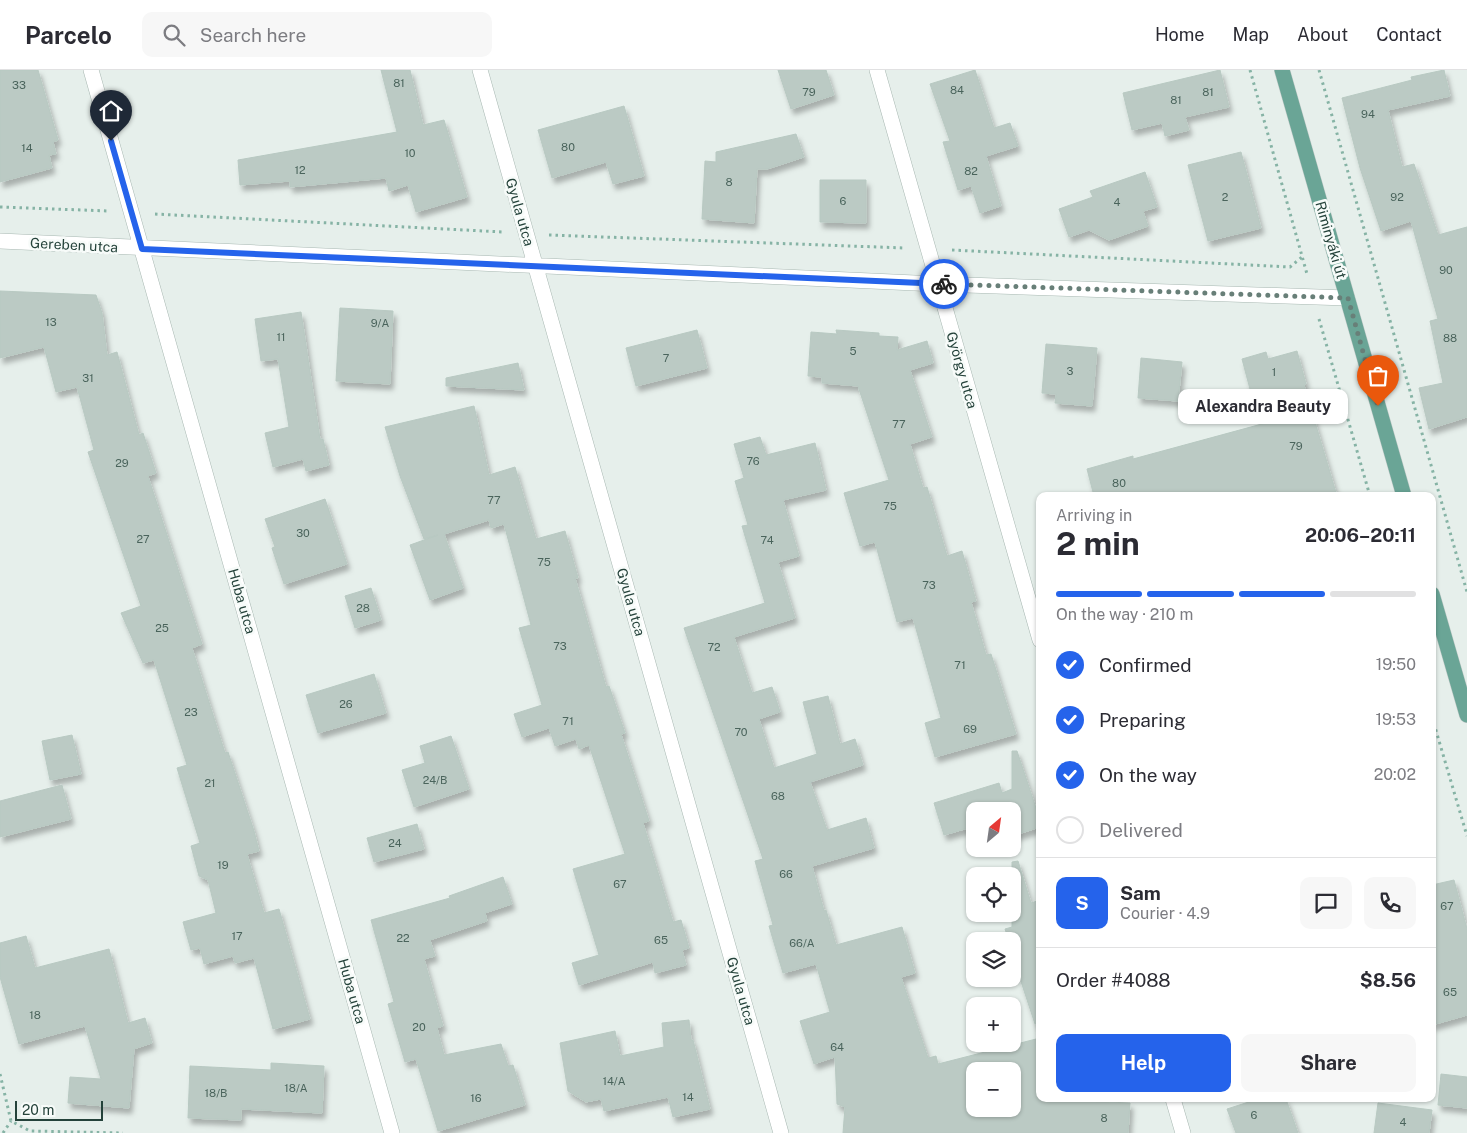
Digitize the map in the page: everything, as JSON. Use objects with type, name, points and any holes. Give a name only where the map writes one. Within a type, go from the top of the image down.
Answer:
[{"type":"main road","name":"Riminyáki út","points":[[1282,70],[1403,492]]},
{"type":"main road","points":[[1436,608],[1467,715]]},
{"type":"street","name":"Huba utca","points":[[90,70],[132,212],[392,1133]]},
{"type":"street","name":"Gyula utca","points":[[480,70],[781,1133]]},
{"type":"street","name":"György utca","points":[[877,70],[1036,626]]},
{"type":"street","name":"Gereben utca","points":[[0,241],[937,284],[1348,298]]},
{"type":"street","points":[[1174,1102],[1183,1133]]},
{"type":"path","points":[[1319,70],[1467,592]]},
{"type":"path","points":[[0,207],[132,212],[526,234],[927,249],[1290,267],[1302,257]]},
{"type":"path","points":[[1436,731],[1467,836]]},
{"type":"path","points":[[0,1074],[11,1121],[3,1133]]},
{"type":"path","points":[[11,1121],[30,1131],[123,1133]]},
{"type":"building","points":[[0,70],[38,70],[58,140],[53,142],[56,154],[49,155],[52,168],[0,182]]},
{"type":"building","points":[[381,70],[410,70],[423,125],[444,120],[467,197],[416,212],[408,185],[389,191],[386,178],[290,187],[290,181],[240,185],[238,160],[397,132]]},
{"type":"building","points":[[778,70],[826,70],[834,95],[791,109]]},
{"type":"building","points":[[975,70],[994,128],[1010,123],[1018,146],[986,156],[1001,206],[980,213],[971,186],[958,190],[943,142],[950,141],[930,84]]},
{"type":"building","points":[[1220,70],[1229,107],[1185,117],[1189,130],[1165,136],[1162,123],[1132,130],[1123,93]]},
{"type":"building","points":[[1444,70],[1450,96],[1388,110],[1402,167],[1414,164],[1438,235],[1467,227],[1467,417],[1429,429],[1419,388],[1443,383],[1430,321],[1438,319],[1411,221],[1381,231],[1360,168],[1342,98],[1412,80],[1411,77]]},
{"type":"building","points":[[624,106],[644,176],[613,184],[606,162],[552,178],[538,130]]},
{"type":"building","points":[[796,134],[804,157],[767,169],[757,169],[754,223],[702,219],[705,161],[716,162],[716,152]]},
{"type":"building","points":[[1241,152],[1261,228],[1208,241],[1188,165]]},
{"type":"building","points":[[1145,172],[1157,207],[1143,211],[1148,226],[1109,240],[1089,230],[1069,237],[1059,209],[1093,197],[1090,191]]},
{"type":"building","points":[[820,180],[866,180],[866,223],[820,222]]},
{"type":"building","points":[[0,291],[96,295],[102,313],[107,355],[117,352],[139,435],[143,433],[156,473],[148,476],[202,644],[192,648],[225,753],[228,752],[254,831],[259,851],[247,854],[264,913],[279,909],[310,1019],[273,1029],[254,958],[235,963],[233,956],[204,964],[200,948],[191,950],[183,922],[216,913],[208,880],[199,876],[191,846],[200,843],[177,768],[187,765],[154,660],[143,663],[121,613],[141,606],[88,452],[94,450],[77,387],[56,392],[44,347],[0,358]]},
{"type":"building","points":[[340,308],[393,311],[390,384],[336,381]]},
{"type":"building","points":[[301,312],[320,439],[323,439],[329,465],[306,471],[303,459],[273,467],[265,433],[289,427],[278,359],[261,361],[255,319]]},
{"type":"building","points":[[697,330],[707,368],[636,386],[626,348]]},
{"type":"building","points":[[836,330],[879,333],[879,336],[898,337],[897,350],[927,341],[933,363],[910,370],[932,437],[910,444],[923,488],[927,487],[947,556],[962,551],[976,601],[971,602],[986,655],[991,654],[1016,734],[935,757],[925,723],[941,718],[913,618],[897,622],[875,542],[860,546],[844,493],[889,480],[858,386],[822,383],[822,377],[808,376],[811,332],[837,334]]},
{"type":"building","points":[[1046,344],[1097,348],[1092,406],[1055,403],[1056,394],[1042,393]]},
{"type":"building","points":[[1297,351],[1306,384],[1304,385],[1336,492],[1093,492],[1087,469],[1133,456],[1133,459],[1306,412],[1255,408],[1242,359],[1266,352],[1268,359]]},
{"type":"building","points":[[1141,358],[1182,362],[1178,401],[1138,398]]},
{"type":"building","points":[[518,363],[524,390],[446,386],[446,378]]},
{"type":"building","points":[[474,406],[489,475],[515,467],[536,539],[565,531],[578,578],[575,578],[606,687],[609,686],[625,733],[621,734],[649,821],[643,823],[673,922],[681,920],[689,948],[682,950],[686,965],[655,973],[653,962],[579,985],[572,963],[599,955],[573,869],[625,854],[589,745],[579,749],[576,739],[555,746],[549,728],[522,737],[514,714],[542,705],[519,628],[531,625],[504,524],[491,528],[489,520],[444,534],[463,588],[430,600],[410,545],[438,535],[424,539],[400,476],[385,427]]},
{"type":"building","points":[[760,437],[766,455],[815,443],[826,490],[783,500],[799,556],[778,562],[795,618],[734,637],[752,693],[772,687],[780,712],[759,719],[774,768],[817,754],[803,702],[828,696],[840,744],[855,739],[863,765],[810,782],[827,830],[866,818],[874,848],[812,866],[824,911],[826,910],[836,945],[902,927],[915,973],[901,977],[928,1058],[936,1056],[938,1064],[985,1052],[1021,1052],[1021,1043],[1036,1039],[1036,1102],[1130,1103],[1128,1133],[843,1133],[845,1107],[837,1104],[835,1057],[814,1064],[800,1021],[830,1012],[816,964],[783,973],[769,926],[773,925],[755,861],[763,859],[684,628],[765,603],[742,526],[748,525],[735,481],[744,478],[734,444]]},
{"type":"building","points":[[325,499],[347,564],[284,584],[272,548],[275,547],[265,519]]},
{"type":"building","points":[[371,588],[381,620],[355,628],[345,596]]},
{"type":"building","points":[[374,674],[386,713],[318,733],[306,695]]},
{"type":"building","points":[[72,735],[81,774],[50,780],[42,741]]},
{"type":"building","points":[[451,736],[469,789],[414,807],[402,770],[425,763],[420,746]]},
{"type":"building","points":[[1012,751],[1017,751],[1036,808],[1036,828],[1021,833],[1021,802],[966,802],[966,829],[944,835],[934,803],[999,783],[1002,793],[1012,789]]},
{"type":"building","points":[[62,785],[71,819],[0,837],[0,801]]},
{"type":"building","points":[[417,824],[424,849],[374,862],[367,838]]},
{"type":"building","points":[[1018,861],[1020,867],[1012,867],[1012,862]]},
{"type":"building","points":[[1021,871],[1031,903],[1036,901],[1036,1024],[1021,981],[1021,932],[1006,932],[1005,929],[1012,927],[1012,922],[1021,922]]},
{"type":"building","points":[[503,877],[512,904],[485,913],[487,921],[430,940],[435,956],[424,959],[443,1026],[437,1028],[444,1055],[501,1044],[508,1066],[513,1065],[525,1105],[438,1131],[416,1059],[405,1062],[388,1004],[394,1002],[371,920],[450,898],[449,896]]},
{"type":"building","points":[[1454,880],[1467,929],[1467,1015],[1436,1024],[1436,884]]},
{"type":"building","points":[[26,936],[35,968],[109,949],[128,1023],[145,1018],[152,1043],[134,1049],[129,1108],[68,1103],[70,1077],[101,1079],[85,1026],[19,1044],[0,977],[0,943]]},
{"type":"building","points":[[689,1020],[691,1040],[693,1040],[710,1109],[673,1117],[668,1097],[604,1111],[601,1099],[586,1102],[568,1091],[560,1043],[615,1031],[620,1056],[664,1047],[662,1023]]},
{"type":"building","points":[[271,1063],[324,1066],[322,1113],[241,1109],[241,1120],[188,1118],[190,1066],[271,1070]]},
{"type":"building","points":[[1441,1074],[1467,1077],[1467,1108],[1438,1105]]},
{"type":"building","points":[[1249,1102],[1287,1102],[1298,1133],[1236,1133],[1227,1109]]},
{"type":"building","points":[[1378,1103],[1432,1110],[1429,1133],[1374,1133]]},
{"type":"way so far","points":[[944,284],[1348,298],[1378,406]]},
{"type":"place","name":"Alexandra Beauty","points":[[1378,406]]},
{"type":"route","points":[[111,141],[142,249],[944,284]]}]
